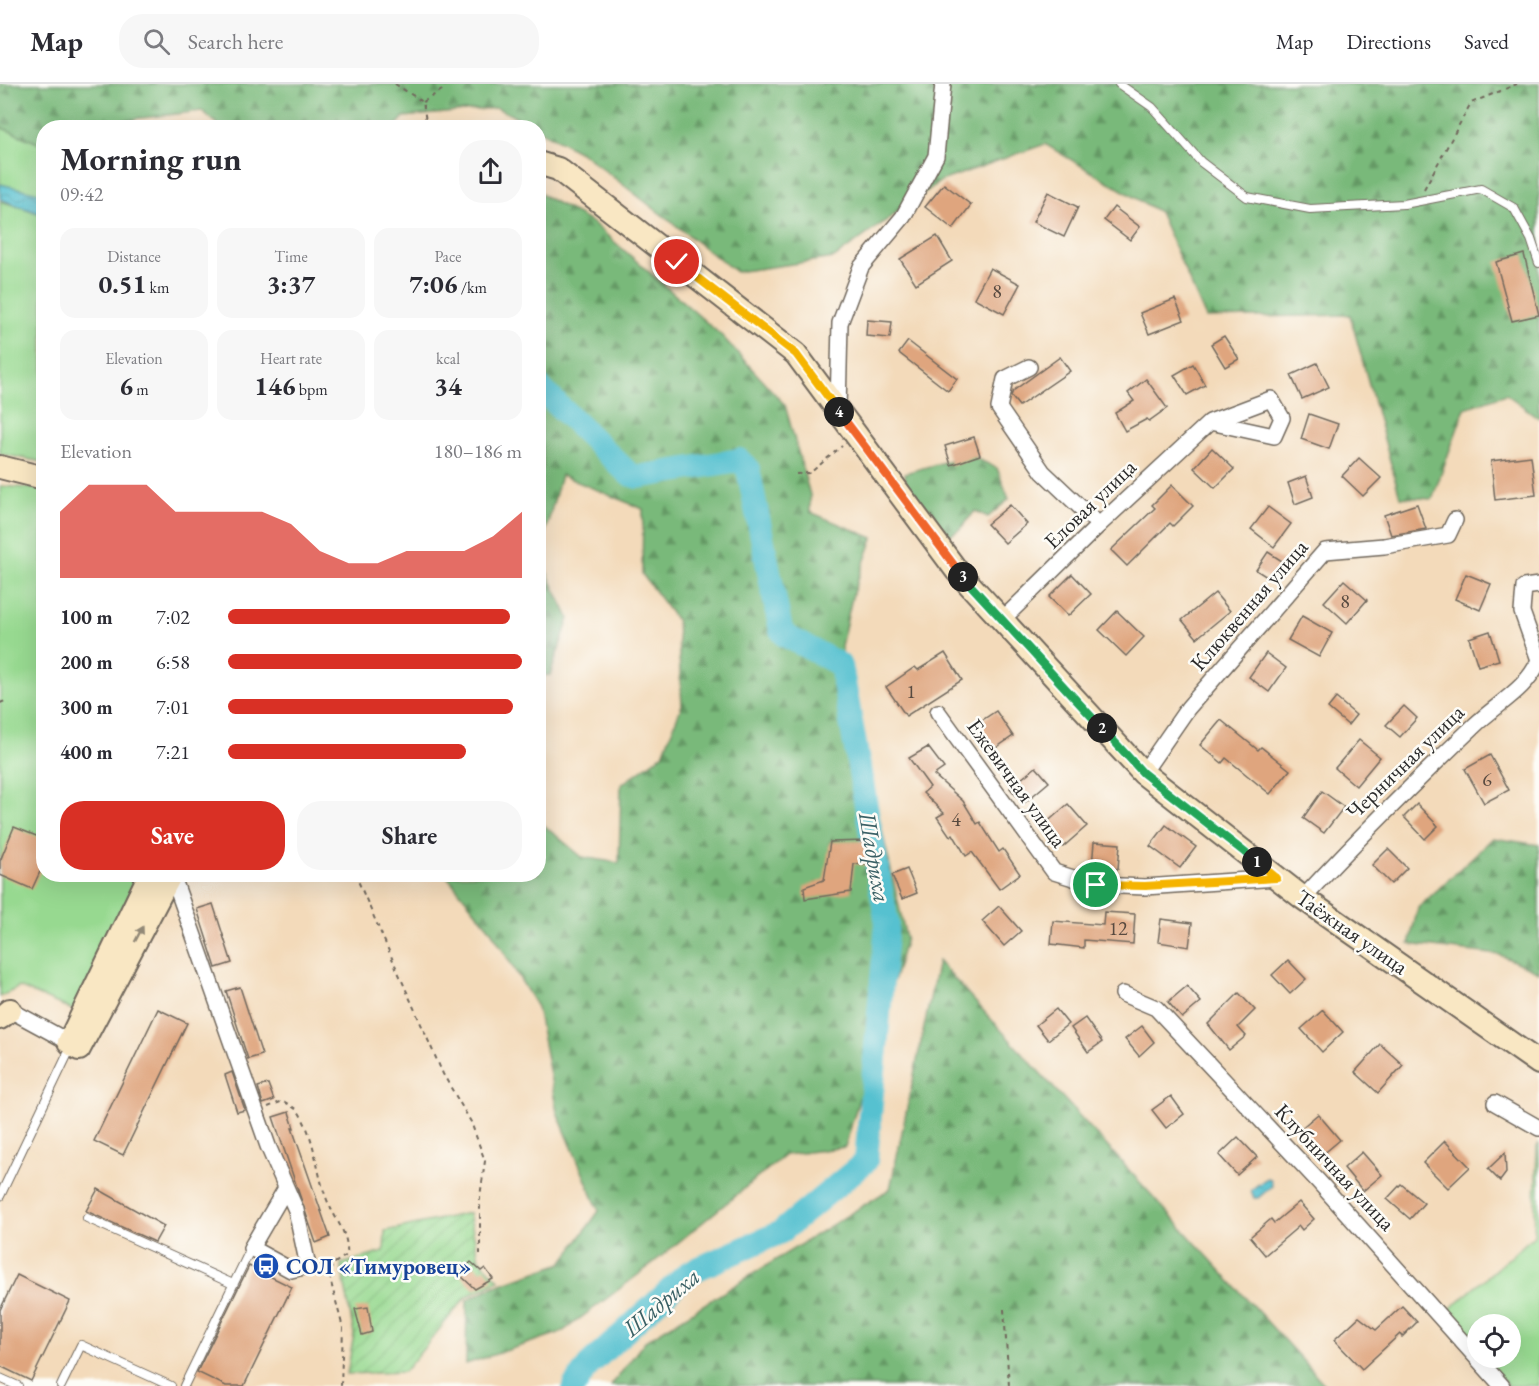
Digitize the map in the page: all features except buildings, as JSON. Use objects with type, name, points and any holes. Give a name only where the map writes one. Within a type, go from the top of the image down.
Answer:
[{"type":"street","points":[[838,410],[840,323],[861,267],[903,217],[936,156],[943,84]]},
{"type":"street","name":"Таёжная улица","points":[[546,165],[558,169],[796,354],[957,571],[1143,773],[1303,898],[1539,1063]]},
{"type":"street","points":[[1029,367],[1005,379],[999,408],[1043,472],[1099,525]]},
{"type":"street","name":"Еловая улица","points":[[1002,620],[1099,525],[1210,422]]},
{"type":"street","points":[[0,467],[36,476]]},
{"type":"street","name":"Клюквенная улица","points":[[1143,773],[1188,708],[1325,551],[1384,546],[1448,535],[1455,520]]},
{"type":"street","name":"Черничная улица","points":[[1303,898],[1364,832],[1492,709],[1533,676],[1539,660],[1522,612],[1524,587],[1539,585]]},
{"type":"street","name":"Ежевичная улица","points":[[938,712],[1054,872],[1096,885],[1145,886],[1277,878]]},
{"type":"street","points":[[71,1043],[146,882]]},
{"type":"street","points":[[5,1014],[71,1043],[79,1049],[167,882]]},
{"type":"street","points":[[174,882],[255,1111],[296,1210],[308,1266],[291,1270],[251,1248],[286,1188]]},
{"type":"street","name":"Клубничная улица","points":[[1123,994],[1156,1008],[1319,1182],[1502,1386]]},
{"type":"street","points":[[1495,1103],[1539,1128]]},
{"type":"lane","points":[[1119,84],[1152,107],[1201,162],[1247,197],[1310,209],[1416,202],[1481,189],[1514,208],[1531,238],[1539,263]]},
{"type":"lane","points":[[0,1196],[71,1043]]},
{"type":"lane","points":[[87,1218],[233,1284]]},
{"type":"lane","points":[[184,1386],[251,1248]]},
{"type":"lane","points":[[61,1386],[81,1345],[171,1386]]},
{"type":"lane","points":[[0,1378],[18,1386]]},
{"type":"path","points":[[395,84],[423,102],[426,120]]},
{"type":"path","points":[[423,102],[442,90],[446,84]]},
{"type":"path","points":[[1416,202],[1471,103],[1517,84]]},
{"type":"path","points":[[796,474],[810,473],[856,435]]},
{"type":"path","points":[[0,703],[5,701]]},
{"type":"path","points":[[359,882],[443,1074],[471,1122],[485,1161],[480,1197],[480,1254]]},
{"type":"path","points":[[255,1111],[284,1101],[301,1114],[313,1143],[319,1177],[327,1201],[348,1240],[347,1255],[333,1264],[329,1275],[343,1328],[341,1386]]},
{"type":"path","points":[[1004,1309],[1009,1386]]},
{"type":"green space","points":[[0,84],[1539,84],[1539,418],[1506,394],[1465,408],[1432,499],[1400,497],[1350,315],[1206,318],[1159,212],[1045,144],[941,181],[834,258],[736,272],[582,153],[546,134],[546,120],[522,120],[497,108],[404,117],[401,120],[213,120],[202,111],[124,120],[36,120],[36,142],[0,127]]},
{"type":"green space","points":[[0,127],[36,142],[36,196],[0,188]]},
{"type":"green space","points":[[546,197],[593,223],[722,336],[785,405],[810,495],[810,512],[873,538],[853,593],[841,646],[906,938],[845,1147],[785,1155],[647,1268],[562,1332],[466,1364],[467,1300],[490,1288],[562,1263],[599,1211],[557,1112],[537,1007],[490,929],[452,882],[546,882],[546,827],[582,857],[619,863],[621,785],[663,754],[682,705],[677,621],[642,574],[643,509],[561,475],[546,530]]},
{"type":"green space","points":[[0,201],[36,212],[36,461],[0,454]]},
{"type":"green space","points":[[969,455],[997,468],[1009,499],[988,517],[975,511],[960,529],[942,540],[906,493],[905,473]]},
{"type":"green space","points":[[0,486],[36,489],[36,882],[138,882],[75,1011],[19,987],[0,997]]},
{"type":"green space","points":[[546,570],[569,618],[550,675],[546,675]]},
{"type":"green space","points":[[1493,838],[1539,845],[1539,972],[1500,955],[1409,944],[1418,908]]},
{"type":"green space","points":[[938,961],[1326,1386],[611,1386],[645,1341],[890,1189]]},
{"type":"green space","points":[[1539,1143],[1539,1386],[1508,1386],[1492,1368],[1521,1368],[1521,1314],[1467,1314],[1467,1339],[1445,1313],[1534,1236]]},
{"type":"green space","points":[[469,1213],[479,1259],[499,1280],[466,1297],[404,1372],[347,1374],[354,1334],[341,1264],[384,1252],[385,1231]]},
{"type":"water","points":[[0,184],[36,192],[36,212],[0,199]]},
{"type":"water","points":[[1267,1178],[1271,1180],[1272,1186],[1258,1198],[1254,1198],[1251,1190]]},
{"type":"waterway","name":"Шадриха","points":[[546,394],[629,474],[638,477],[739,460],[748,469],[781,630],[786,636],[839,664],[842,671],[887,923],[866,1161],[781,1232],[688,1273],[589,1365],[574,1386]]},
{"type":"place","name":"СОЛ «Тимуровец»","points":[[266,1266]]},
{"type":"route","points":[[677,262],[796,354],[957,571],[1143,773],[1277,878],[1145,886],[1096,885]]}]
